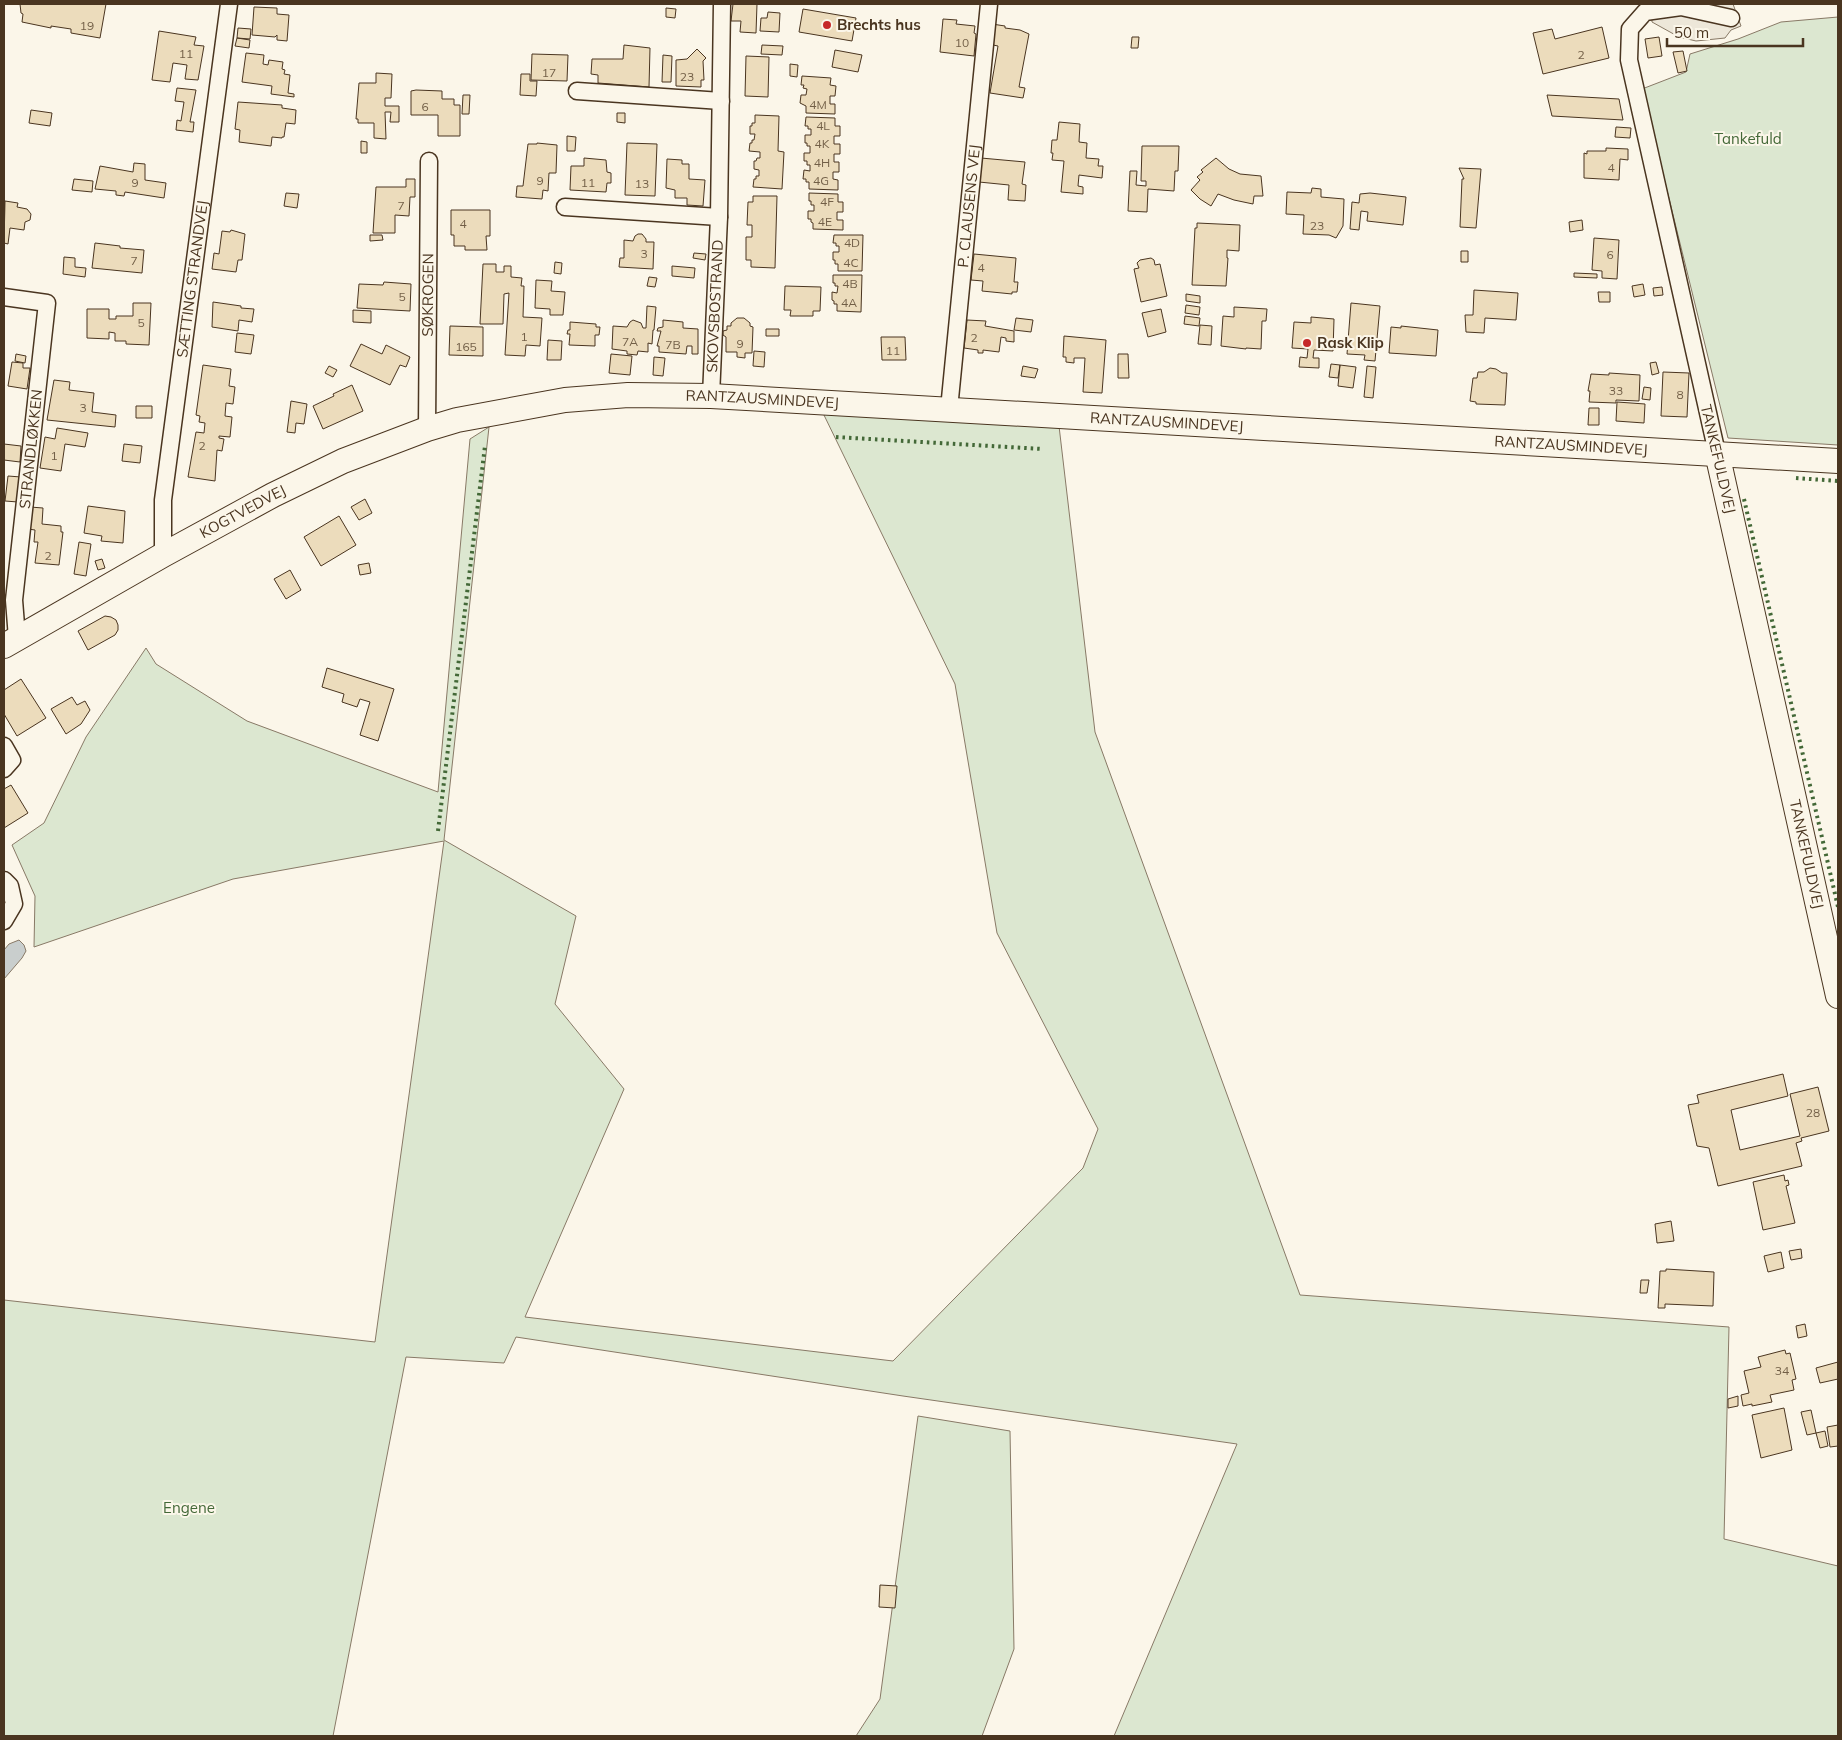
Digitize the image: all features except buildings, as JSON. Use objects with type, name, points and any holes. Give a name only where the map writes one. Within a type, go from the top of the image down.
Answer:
[{"type":"street","name":"SÆTTING STRANDVEJ","points":[[163,555],[162,500],[229,4]]},
{"type":"street","name":"SKOVSBOSTRAND","points":[[712,396],[719,217],[722,4]]},
{"type":"street","name":"P. CLAUSENS VEJ","points":[[949,409],[989,4]]},
{"type":"street","name":"TANKEFULDVEJ","points":[[1732,18],[1681,7],[1645,12],[1630,29],[1629,60],[1838,996]]},
{"type":"street","points":[[578,91],[721,102]]},
{"type":"street","name":"SØKROGEN","points":[[427,429],[430,161]]},
{"type":"street","points":[[565,207],[719,217]]},
{"type":"street","name":"STRANDLØKKEN","points":[[4,297],[47,303],[10,642]]},
{"type":"street","name":"RANTZAUSMINDEVEJ","points":[[497,413],[565,400],[619,395],[712,396],[1838,461]]},
{"type":"street","name":"KOGTVEDVEJ","points":[[10,642],[282,490],[343,461],[427,429],[456,420],[497,413]]},
{"type":"street","points":[[4,746],[12,760],[4,768]]},
{"type":"street","points":[[4,880],[10,886],[14,904],[4,922]]},
{"type":"green space","name":"Tankefuld","points":[[1838,17],[1838,445],[1728,438],[1642,89],[1686,72],[1690,54],[1738,39],[1781,22]]},
{"type":"green space","name":"Engene","points":[[822,411],[1059,426],[1095,732],[1300,1295],[1729,1327],[1724,1539],[1838,1566],[1838,1736],[1114,1736],[1237,1444],[903,1396],[516,1337],[504,1363],[406,1357],[333,1736],[4,1736],[4,1300],[375,1342],[444,841],[233,879],[34,947],[35,896],[12,845],[44,823],[86,737],[146,648],[156,664],[247,721],[438,792],[470,439],[489,427],[444,840],[576,916],[555,1004],[624,1089],[525,1317],[893,1361],[1083,1168],[1098,1129],[997,933],[955,684]]},
{"type":"green space","points":[[918,1416],[1010,1431],[1014,1649],[982,1736],[856,1736],[880,1699]]},
{"type":"shaded area","points":[[1651,4],[1733,4],[1741,26],[1731,30],[1725,38],[1696,41],[1679,37],[1652,22]]},
{"type":"shaded area","points":[[19,940],[24,945],[26,951],[4,979],[4,950],[9,944]]},
{"type":"hedge","points":[[836,437],[1043,449]]},
{"type":"hedge","points":[[438,831],[485,446]]},
{"type":"hedge","points":[[1796,478],[1838,481]]},
{"type":"hedge","points":[[1744,499],[1838,907]]},
{"type":"place","name":"Brechts hus","points":[[827,25]]},
{"type":"place","name":"Rask Klip","points":[[1307,343]]}]
